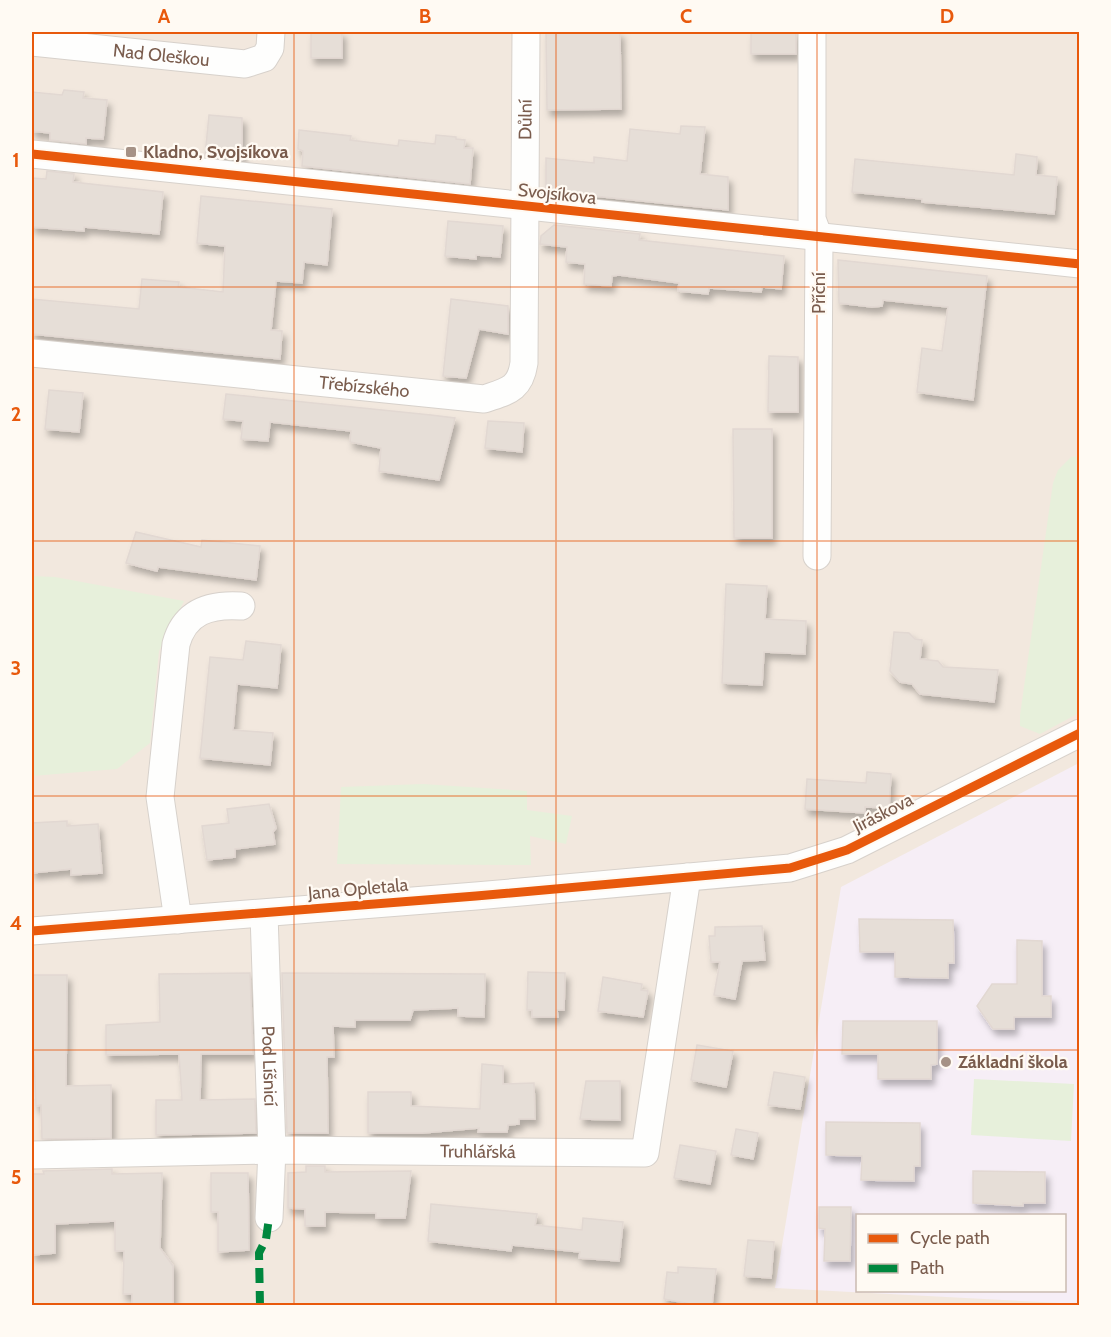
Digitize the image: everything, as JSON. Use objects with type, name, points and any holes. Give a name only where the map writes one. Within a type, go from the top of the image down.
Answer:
[{"type":"street","name":"Nad Oleškou","points":[[32,42],[244,64],[264,58],[270,48],[271,32]]},
{"type":"street","name":"Důlní","points":[[523,207],[526,32]]},
{"type":"street","name":"Příční","points":[[812,32],[812,219],[819,238],[817,556]]},
{"type":"street","name":"Svojsíkova","points":[[32,154],[1080,264]]},
{"type":"street","name":"Třebízského","points":[[32,353],[484,399],[512,390],[522,377],[523,207]]},
{"type":"street","points":[[178,920],[160,797],[176,644],[183,627],[195,614],[217,605],[241,606]]},
{"type":"street","name":"Jiráskova","points":[[687,877],[766,871],[814,862],[847,850],[1080,734]]},
{"type":"street","name":"Jana Opletala","points":[[32,931],[264,914],[687,877]]},
{"type":"street","name":"Truhlářská","points":[[32,1155],[272,1150],[645,1153],[687,877]]},
{"type":"street","name":"Pod Líšnicí","points":[[264,914],[272,1150],[269,1218]]},
{"type":"shaded area","points":[[32,32],[1079,32],[1079,1305],[32,1305]]},
{"type":"shaded area","name":"Základní škola","points":[[1079,763],[1079,1304],[775,1288],[841,887]]},
{"type":"green space","points":[[1079,456],[1079,713],[1040,734],[1020,726],[1020,715],[1053,483],[1058,470],[1071,457]]},
{"type":"green space","points":[[32,576],[55,577],[184,601],[159,651],[150,743],[117,769],[32,776]]},
{"type":"green space","points":[[423,784],[527,791],[527,810],[572,816],[566,844],[530,836],[531,865],[337,864],[341,787]]},
{"type":"green space","points":[[974,1079],[1074,1084],[1071,1141],[971,1135]]},
{"type":"building","points":[[311,32],[342,32],[342,58],[311,58]]},
{"type":"building","points":[[546,32],[620,32],[621,109],[547,110]]},
{"type":"building","points":[[796,32],[796,54],[751,54],[751,33]]},
{"type":"building","points":[[64,90],[84,92],[83,98],[107,100],[103,139],[86,138],[86,144],[50,140],[50,133],[32,131],[32,92],[62,95]]},
{"type":"building","points":[[209,115],[242,118],[242,160],[205,156]]},
{"type":"building","points":[[681,126],[705,127],[700,174],[728,177],[728,210],[546,191],[546,158],[594,163],[594,157],[627,161],[630,129],[680,134]]},
{"type":"building","points":[[299,130],[351,136],[350,140],[398,146],[399,140],[435,144],[436,135],[456,137],[456,139],[465,140],[464,148],[473,148],[470,184],[302,166],[303,151],[298,149]]},
{"type":"building","points":[[1016,154],[1037,157],[1036,175],[1057,177],[1054,214],[922,202],[922,199],[852,192],[855,159],[1014,175]]},
{"type":"building","points":[[47,171],[74,174],[73,182],[163,192],[159,234],[84,227],[84,231],[32,227],[32,178],[46,179]]},
{"type":"building","points":[[201,196],[332,209],[327,265],[304,262],[302,283],[276,281],[271,330],[282,331],[280,359],[32,334],[32,299],[139,309],[142,279],[179,282],[178,287],[223,292],[225,246],[197,243]]},
{"type":"building","points":[[448,221],[503,226],[500,257],[476,255],[476,259],[445,256]]},
{"type":"building","points":[[554,225],[640,234],[639,240],[784,256],[781,289],[762,287],[761,292],[709,288],[708,294],[678,291],[679,283],[619,275],[612,276],[611,286],[584,284],[585,264],[566,262],[567,247],[540,244],[541,236]]},
{"type":"building","points":[[838,260],[987,276],[973,400],[917,392],[922,348],[942,351],[948,307],[883,300],[882,306],[872,307],[839,303]]},
{"type":"building","points":[[451,299],[508,306],[508,334],[479,329],[466,378],[443,376]]},
{"type":"building","points":[[769,356],[798,357],[798,412],[768,412]]},
{"type":"building","points":[[49,390],[83,393],[79,432],[45,429]]},
{"type":"building","points":[[226,394],[455,418],[439,480],[379,471],[381,448],[350,442],[351,431],[270,422],[268,441],[241,439],[243,421],[223,419]]},
{"type":"building","points":[[488,421],[524,423],[522,452],[485,448]]},
{"type":"building","points":[[733,429],[772,429],[772,538],[734,538]]},
{"type":"building","points":[[136,532],[201,547],[202,540],[260,546],[256,580],[158,567],[157,571],[126,563]]},
{"type":"building","points":[[726,584],[767,586],[765,619],[806,621],[805,654],[764,652],[762,685],[722,683]]},
{"type":"building","points":[[894,632],[909,633],[915,639],[922,640],[920,659],[938,661],[943,667],[998,670],[994,702],[920,694],[912,684],[900,682],[890,671]]},
{"type":"building","points":[[246,641],[281,645],[277,688],[237,684],[233,730],[273,733],[270,765],[200,758],[210,657],[243,660]]},
{"type":"building","points":[[867,772],[891,774],[889,808],[865,807],[865,813],[805,809],[807,779],[866,783]]},
{"type":"building","points":[[269,804],[276,828],[273,832],[275,844],[235,849],[235,857],[207,860],[202,826],[229,823],[227,809]]},
{"type":"building","points":[[67,821],[67,826],[98,824],[102,873],[71,875],[71,869],[32,873],[32,823]]},
{"type":"building","points":[[859,919],[953,920],[954,963],[948,963],[948,978],[895,977],[895,952],[860,952]]},
{"type":"building","points":[[762,926],[765,960],[742,961],[735,999],[714,995],[720,962],[711,962],[709,936],[715,936],[715,927]]},
{"type":"building","points":[[1017,940],[1042,941],[1042,996],[1051,996],[1051,1017],[1014,1017],[1014,1029],[993,1029],[977,1006],[992,984],[1017,984]]},
{"type":"building","points":[[528,972],[565,973],[564,1010],[557,1010],[558,1017],[532,1017],[532,1010],[527,1010]]},
{"type":"building","points":[[250,973],[253,1054],[201,1054],[200,1100],[255,1099],[256,1133],[156,1135],[156,1100],[182,1100],[179,1054],[106,1055],[106,1025],[160,1022],[159,974]]},
{"type":"building","points":[[282,973],[485,974],[484,1017],[458,1016],[458,1008],[413,1010],[410,1020],[355,1020],[355,1027],[333,1026],[334,1057],[327,1057],[328,1133],[287,1133]]},
{"type":"building","points":[[32,975],[67,975],[66,1086],[111,1085],[111,1138],[42,1139],[41,1105],[36,1106],[34,1056],[32,1056]]},
{"type":"building","points":[[603,977],[642,984],[641,990],[648,991],[643,1017],[598,1011]]},
{"type":"building","points":[[843,1021],[937,1021],[937,1064],[931,1065],[931,1079],[878,1079],[878,1054],[842,1054]]},
{"type":"building","points":[[697,1045],[733,1051],[726,1087],[691,1080]]},
{"type":"building","points":[[482,1064],[503,1066],[503,1084],[534,1083],[535,1119],[519,1119],[519,1124],[508,1125],[507,1132],[478,1132],[479,1128],[423,1133],[368,1133],[368,1092],[411,1092],[411,1106],[480,1109]]},
{"type":"building","points":[[774,1072],[805,1077],[800,1109],[768,1105]]},
{"type":"building","points":[[586,1081],[620,1081],[620,1120],[580,1119]]},
{"type":"building","points":[[826,1122],[920,1123],[920,1166],[914,1166],[914,1181],[861,1180],[862,1156],[826,1155]]},
{"type":"building","points":[[736,1129],[758,1133],[753,1159],[731,1155]]},
{"type":"building","points":[[680,1145],[716,1151],[710,1184],[674,1178]]},
{"type":"building","points":[[306,1166],[325,1166],[325,1172],[411,1171],[405,1218],[376,1218],[376,1213],[325,1212],[325,1226],[305,1226],[305,1209],[288,1208],[288,1173],[306,1172]]},
{"type":"building","points":[[112,1169],[112,1174],[162,1173],[160,1248],[173,1266],[173,1305],[132,1305],[132,1294],[123,1294],[124,1251],[115,1251],[115,1221],[55,1224],[55,1253],[32,1255],[32,1174],[44,1174],[43,1171]]},
{"type":"building","points":[[973,1171],[1045,1172],[1045,1203],[1023,1203],[1023,1206],[973,1203]]},
{"type":"building","points":[[211,1173],[248,1173],[249,1250],[218,1252],[218,1212],[211,1212]]},
{"type":"building","points":[[431,1204],[537,1214],[535,1225],[582,1230],[583,1218],[623,1222],[619,1261],[579,1258],[580,1252],[512,1245],[511,1251],[428,1241]]},
{"type":"building","points":[[819,1207],[851,1207],[850,1261],[824,1261],[825,1229],[819,1228]]},
{"type":"building","points":[[748,1240],[774,1242],[771,1278],[744,1276]]},
{"type":"building","points":[[678,1267],[716,1269],[712,1305],[696,1305],[664,1299],[667,1272],[678,1273]]},
{"type":"marked path","points":[[260,1306],[259,1253],[266,1239],[269,1218]]},
{"type":"cycle path","points":[[32,154],[1080,264]]},
{"type":"cycle path","points":[[32,931],[476,896],[790,868],[847,850],[1080,733]]},
{"type":"place","name":"Kladno, Svojsíkova","points":[[131,152]]},
{"type":"place","name":"Základní škola","points":[[946,1062]]}]
